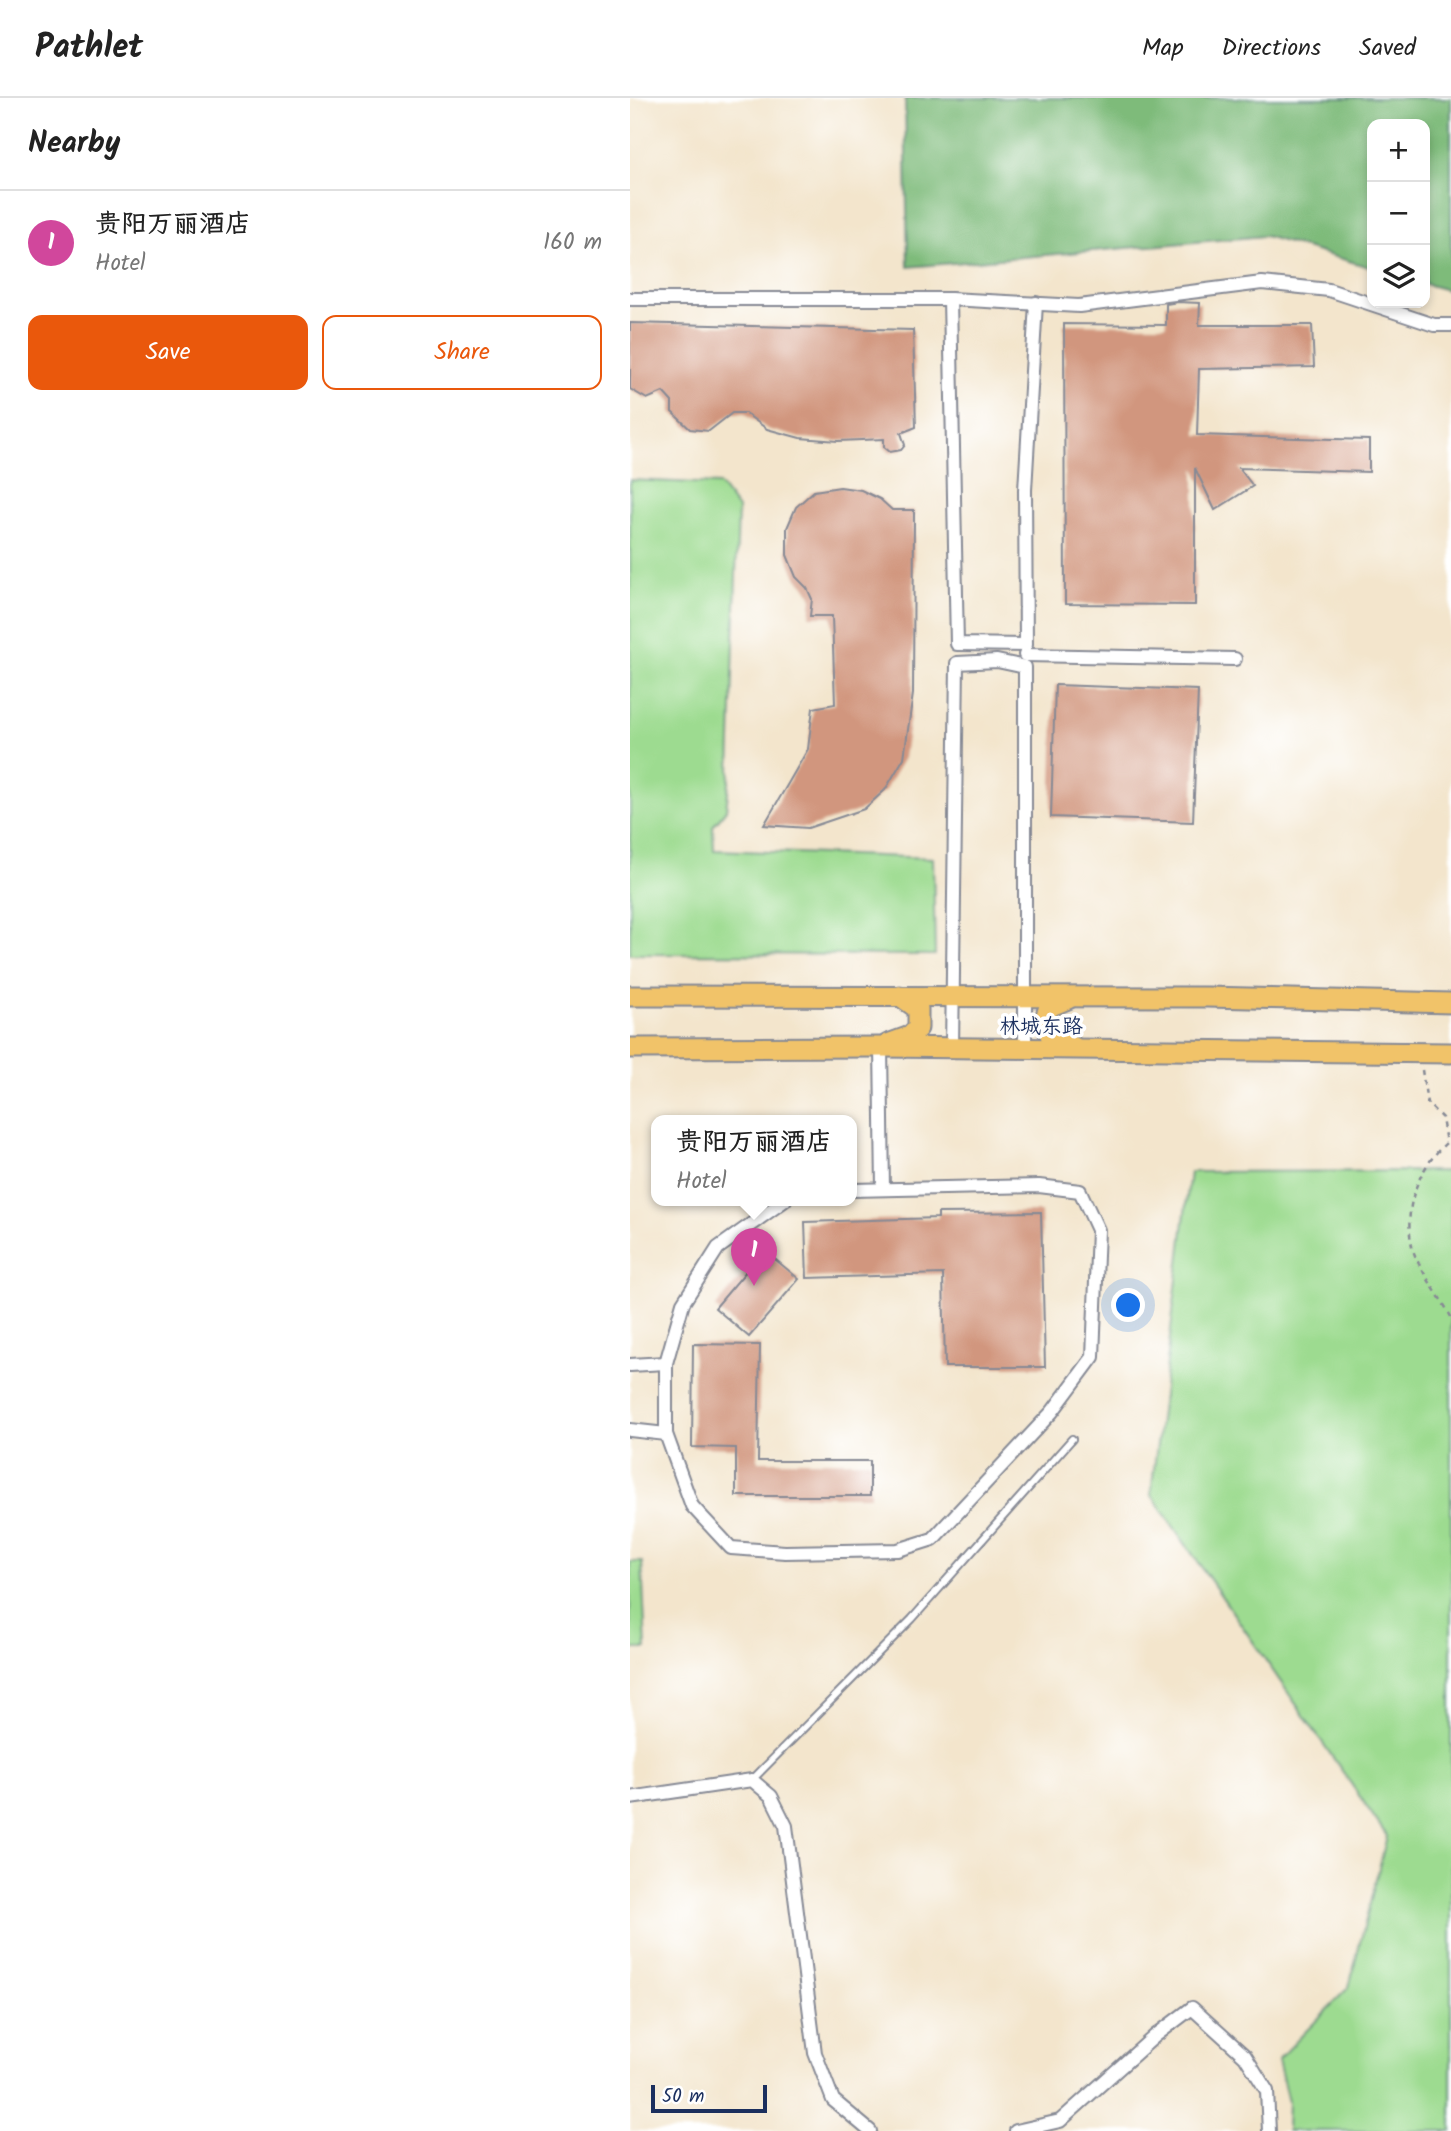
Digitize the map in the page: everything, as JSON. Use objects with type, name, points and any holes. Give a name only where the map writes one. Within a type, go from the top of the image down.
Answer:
[{"type":"main road","name":"林城东路","points":[[630,996],[1076,996],[1451,1003]]},
{"type":"main road","points":[[881,1047],[910,1036],[918,1028],[918,1009],[900,996]]},
{"type":"main road","points":[[1076,996],[1052,1005],[1044,1021],[1051,1037],[1081,1049]]},
{"type":"main road","name":"林城东路","points":[[630,1048],[881,1047],[1451,1053]]},
{"type":"street","points":[[630,299],[950,299],[1079,306],[1262,283],[1329,290],[1434,325],[1451,325]]},
{"type":"street","points":[[950,299],[957,644],[953,1049]]},
{"type":"street","points":[[1025,1048],[1026,490],[1035,303]]},
{"type":"street","points":[[957,644],[1025,656],[1235,659]]},
{"type":"street","points":[[957,663],[997,661],[1025,656]]},
{"type":"street","points":[[881,1047],[883,1189]]},
{"type":"street","points":[[777,1206],[718,1248],[683,1303],[666,1363],[666,1434],[692,1506],[731,1548],[785,1552],[898,1550],[933,1539],[1052,1412],[1093,1357],[1098,1230],[1080,1191],[1039,1186],[857,1190]]},
{"type":"street","points":[[630,1365],[666,1363]]},
{"type":"street","points":[[630,1430],[666,1434]]},
{"type":"street","points":[[630,1798],[752,1780],[771,1796],[786,1826],[815,2053],[833,2100],[870,2131]]},
{"type":"street","points":[[1016,2131],[1060,2121],[1155,2036],[1192,2008],[1245,2056],[1267,2091],[1269,2131]]},
{"type":"lane","points":[[752,1780],[912,1619],[1072,1439]]},
{"type":"path","points":[[1421,1053],[1424,1093],[1427,1103],[1441,1118],[1446,1143],[1427,1160],[1410,1202],[1412,1247],[1451,1317]]},
{"type":"green space","points":[[905,98],[1451,98],[1451,291],[1430,285],[1430,119],[1367,119],[1367,267],[1265,236],[908,267]]},
{"type":"green space","points":[[630,480],[719,484],[738,509],[730,773],[726,810],[713,826],[714,850],[933,858],[935,955],[630,954]]},
{"type":"green space","points":[[1451,1171],[1451,2131],[1287,2131],[1288,2102],[1278,2060],[1349,1987],[1387,1836],[1151,1494],[1190,1172]]},
{"type":"green space","points":[[630,1562],[642,1562],[646,1649],[630,1649]]},
{"type":"building","points":[[1200,303],[1199,325],[1312,325],[1314,367],[1199,369],[1197,435],[1369,440],[1369,472],[1239,468],[1253,486],[1215,510],[1195,468],[1195,605],[1065,604],[1064,324],[1166,325],[1166,304]]},
{"type":"building","points":[[630,323],[913,330],[916,427],[901,433],[905,445],[901,450],[890,452],[884,447],[884,439],[838,441],[800,438],[767,429],[745,413],[732,413],[709,431],[690,429],[672,412],[672,402],[663,392],[647,399],[630,389]]},
{"type":"building","points":[[840,487],[861,490],[880,499],[892,510],[914,510],[913,694],[904,758],[885,790],[864,809],[808,828],[764,825],[808,749],[813,708],[835,704],[832,616],[810,616],[812,599],[807,588],[796,577],[787,555],[787,528],[796,507],[814,491]]},
{"type":"building","points":[[1055,685],[1198,690],[1193,822],[1051,817]]},
{"type":"building","points":[[1041,1212],[1045,1367],[945,1367],[943,1274],[807,1278],[805,1222],[938,1218],[938,1213]]},
{"type":"building","points":[[764,1250],[799,1279],[749,1337],[715,1308]]},
{"type":"building","points":[[693,1344],[760,1345],[758,1461],[870,1461],[870,1496],[736,1496],[736,1448],[692,1447]]},
{"type":"place","name":"贵阳万丽酒店","points":[[754,1286]]}]
